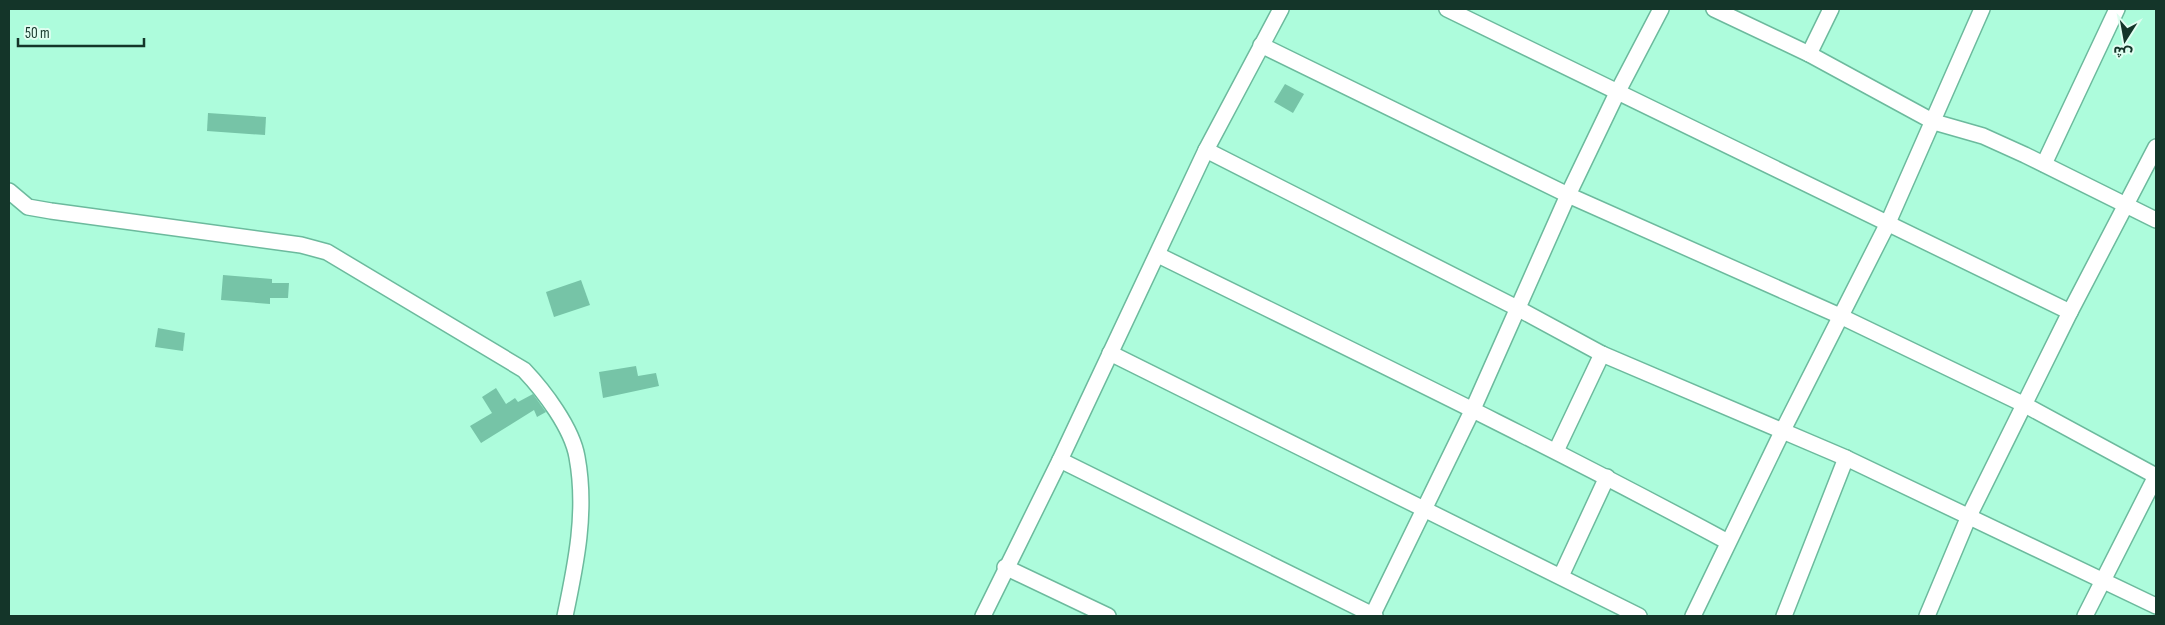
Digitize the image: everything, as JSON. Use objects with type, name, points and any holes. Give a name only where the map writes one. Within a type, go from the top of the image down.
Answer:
[{"type":"street","points":[[982,616],[1060,460],[1158,256],[1206,150],[1280,9]]},
{"type":"street","points":[[1447,9],[1887,225],[2070,312]]},
{"type":"street","points":[[1060,460],[1373,616],[1473,409],[1616,92],[1661,9]]},
{"type":"street","points":[[1714,9],[1809,54],[1934,122],[1982,136],[2044,164],[2156,220]]},
{"type":"street","points":[[1809,54],[1831,9]]},
{"type":"street","points":[[1694,616],[1783,430],[1887,225],[1934,122],[1982,9]]},
{"type":"street","points":[[2044,164],[2117,9]]},
{"type":"street","points":[[1261,45],[1568,195],[1840,316],[2025,405],[2156,476],[2085,616]]},
{"type":"street","points":[[1928,616],[1969,516],[2070,312],[2127,206],[2156,147]]},
{"type":"street","points":[[1206,150],[1517,308],[1602,354],[1846,458],[2156,606]]},
{"type":"street","points":[[9,191],[28,207],[301,244],[327,252],[524,370],[546,393],[577,456],[582,529],[566,616]]},
{"type":"street","points":[[1158,256],[1607,476],[1728,542]]},
{"type":"street","points":[[1110,353],[1639,616]]},
{"type":"street","points":[[1556,451],[1602,354]]},
{"type":"street","points":[[1784,616],[1846,458]]},
{"type":"street","points":[[1561,576],[1607,476]]},
{"type":"street","points":[[1006,567],[1108,616]]},
{"type":"building","points":[[1285,84],[1304,94],[1293,113],[1274,102]]},
{"type":"building","points":[[208,113],[266,117],[265,135],[207,131]]},
{"type":"building","points":[[223,275],[272,279],[272,283],[289,283],[288,298],[270,298],[270,304],[221,300]]},
{"type":"building","points":[[581,280],[590,305],[554,317],[546,292]]},
{"type":"building","points":[[158,328],[185,333],[183,351],[155,347]]},
{"type":"building","points":[[636,366],[638,376],[656,373],[659,386],[603,398],[599,372]]},
{"type":"building","points":[[496,388],[506,404],[515,398],[518,402],[533,394],[546,412],[537,417],[534,410],[481,443],[470,426],[492,413],[482,397]]}]
